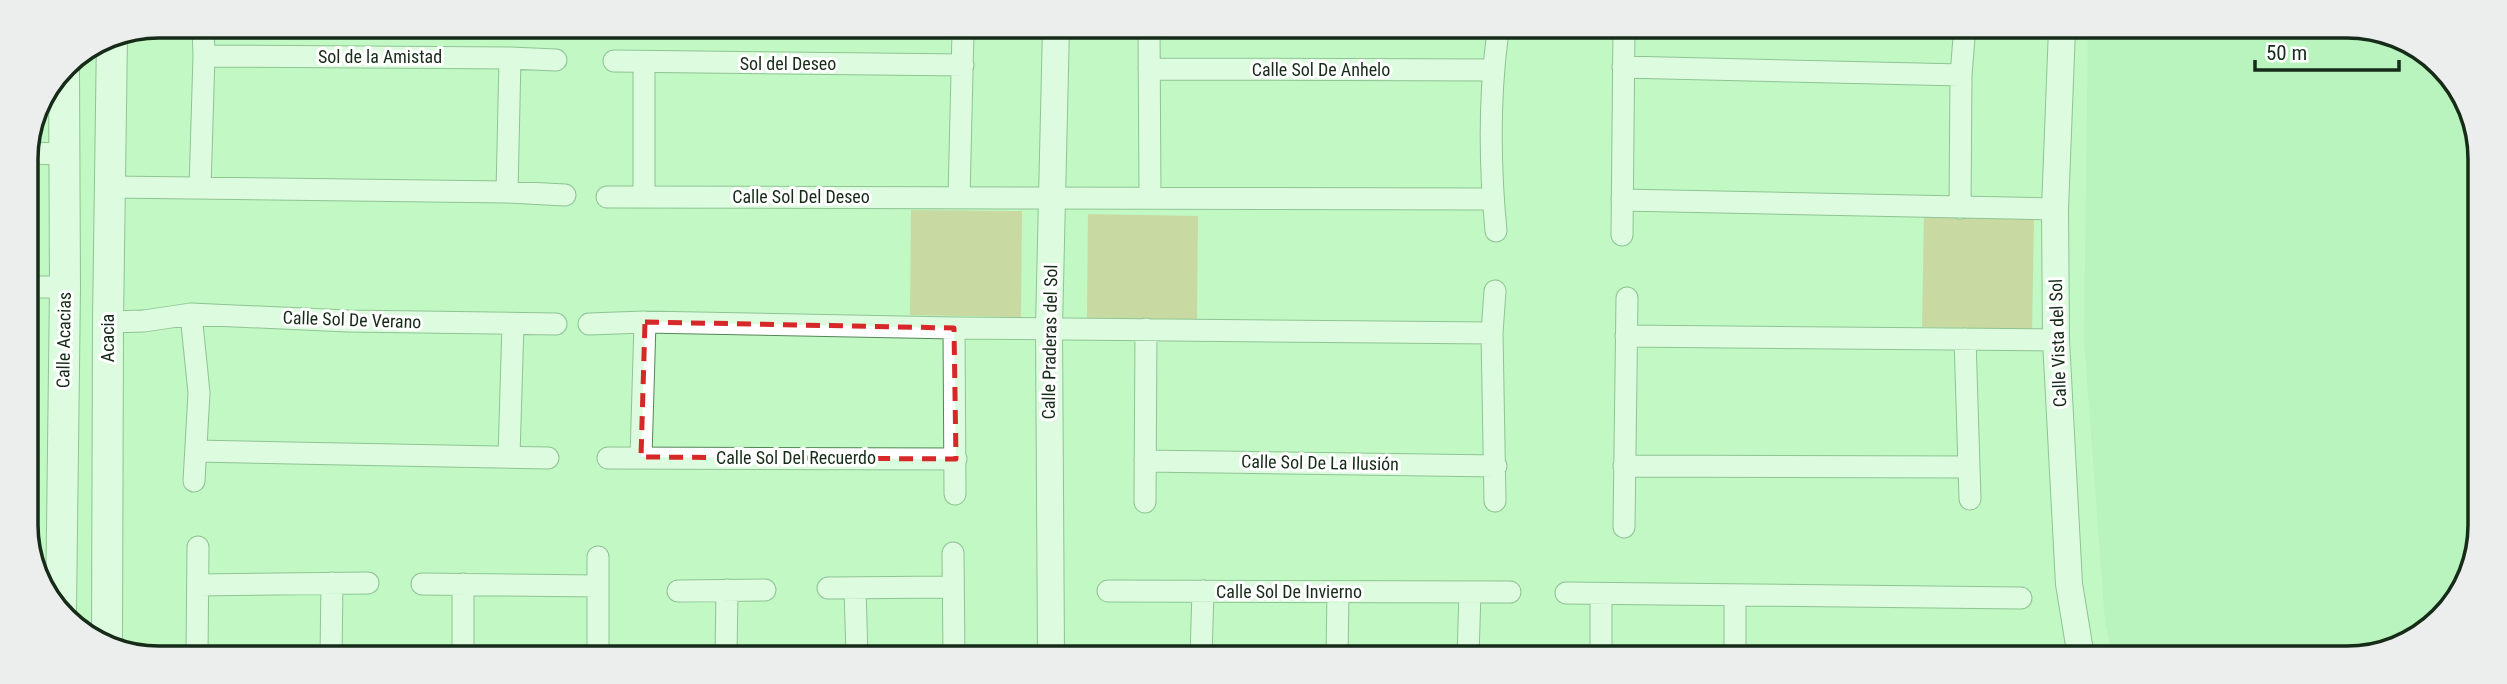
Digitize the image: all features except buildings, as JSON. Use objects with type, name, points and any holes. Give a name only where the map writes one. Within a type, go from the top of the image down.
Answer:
[{"type":"main road","name":"Acacia","points":[[107,633],[112,49]]},
{"type":"main road","name":"Calle Acacias","points":[[61,594],[65,288],[64,86]]},
{"type":"street","points":[[201,188],[203,38]]},
{"type":"street","points":[[959,197],[963,38]]},
{"type":"street","name":"Calle Praderas del Sol","points":[[1051,646],[1049,328],[1056,38]]},
{"type":"street","points":[[1149,38],[1150,198]]},
{"type":"street","points":[[1622,235],[1624,38]]},
{"type":"street","points":[[1960,208],[1961,75],[1964,38]]},
{"type":"street","name":"Calle Vista del Sol","points":[[2062,38],[2055,209],[2056,340],[2069,584],[2079,645]]},
{"type":"street","points":[[1496,231],[1493,199],[1493,70],[1497,39]]},
{"type":"street","name":"Sol de la Amistad","points":[[204,56],[556,60]]},
{"type":"street","points":[[507,192],[510,58]]},
{"type":"street","name":"Sol del Deseo","points":[[614,61],[962,65]]},
{"type":"street","points":[[644,62],[644,196]]},
{"type":"street","points":[[1623,67],[1961,75]]},
{"type":"street","name":"Calle Sol De Anhelo","points":[[1149,69],[1493,70]]},
{"type":"street","points":[[39,153],[64,154]]},
{"type":"street","points":[[110,187],[565,195]]},
{"type":"street","name":"Calle Sol Del Deseo","points":[[607,197],[1053,198]]},
{"type":"street","points":[[1053,198],[1493,199]]},
{"type":"street","points":[[1622,200],[2055,209]]},
{"type":"street","points":[[39,287],[65,288]]},
{"type":"street","points":[[1495,291],[1492,333],[1495,502]]},
{"type":"street","points":[[1624,527],[1627,298]]},
{"type":"street","points":[[191,314],[198,393],[194,481]]},
{"type":"street","name":"Calle Sol De Verano","points":[[108,322],[144,321],[191,314],[348,321],[556,324]]},
{"type":"street","points":[[589,324],[645,322],[1492,333]]},
{"type":"street","points":[[641,457],[645,322]]},
{"type":"street","points":[[509,456],[513,324]]},
{"type":"street","points":[[954,328],[955,495]]},
{"type":"street","points":[[1145,502],[1146,329]]},
{"type":"street","points":[[1626,336],[2056,340]]},
{"type":"street","points":[[1965,339],[1970,499]]},
{"type":"street","points":[[196,451],[548,458]]},
{"type":"street","name":"Calle Sol Del Recuerdo","points":[[608,458],[956,459]]},
{"type":"street","name":"Calle Sol De La Ilusión","points":[[1145,461],[1496,466]]},
{"type":"street","points":[[1624,466],[1969,467]]},
{"type":"street","points":[[197,646],[198,547]]},
{"type":"street","points":[[953,553],[954,646]]},
{"type":"street","points":[[598,557],[598,646]]},
{"type":"street","points":[[331,583],[331,646]]},
{"type":"street","points":[[199,585],[368,583]]},
{"type":"street","points":[[422,584],[598,586]]},
{"type":"street","points":[[463,584],[463,646]]},
{"type":"street","points":[[828,587],[953,587]]},
{"type":"street","points":[[855,588],[857,646]]},
{"type":"street","points":[[726,646],[727,590]]},
{"type":"street","points":[[678,591],[765,590]]},
{"type":"street","name":"Calle Sol De Invierno","points":[[1108,591],[1510,592]]},
{"type":"street","points":[[1201,646],[1203,592]]},
{"type":"street","points":[[1337,645],[1338,592]]},
{"type":"street","points":[[1468,645],[1470,592]]},
{"type":"street","points":[[1566,593],[2021,598]]},
{"type":"street","points":[[1601,595],[1601,645]]},
{"type":"street","points":[[1735,595],[1735,645]]},
{"type":"highlighted area","points":[[645,322],[954,328],[956,459],[641,457]]},
{"type":"shaded area","points":[[2088,38],[2347,38],[2386,45],[2408,55],[2433,74],[2456,106],[2466,136],[2468,160],[2468,524],[2466,548],[2452,585],[2427,615],[2408,629],[2371,643],[2110,645],[2105,622],[2084,339]]},
{"type":"shaded area","points":[[911,210],[1022,211],[1021,317],[910,315]]},
{"type":"shaded area","points":[[1088,214],[1198,216],[1197,321],[1087,319]]},
{"type":"shaded area","points":[[1924,216],[2034,219],[2032,330],[1922,327]]}]
